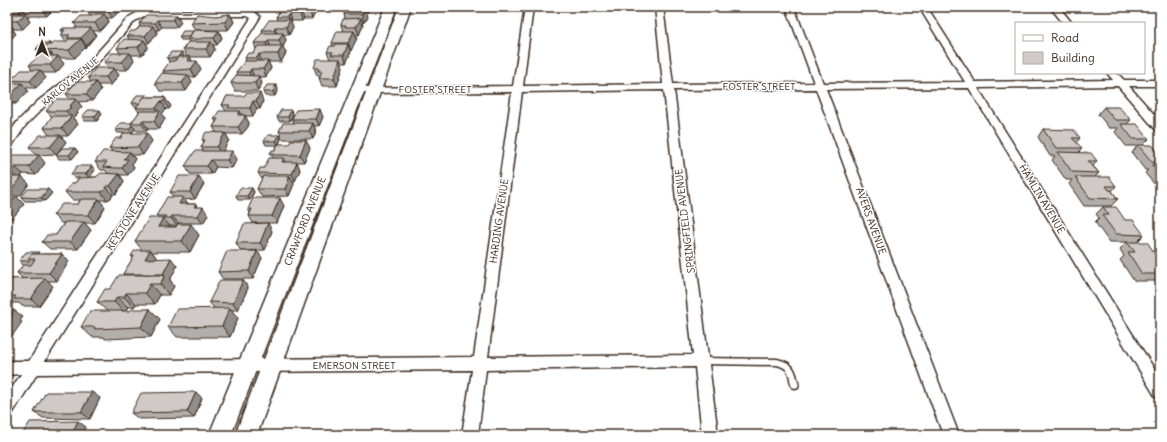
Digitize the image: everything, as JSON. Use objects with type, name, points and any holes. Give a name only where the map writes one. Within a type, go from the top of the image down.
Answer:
[{"type":"main road","name":"CRAWFORD AVENUE","points":[[220,435],[391,7]]},
{"type":"main road","name":"CRAWFORD AVENUE","points":[[246,435],[405,7]]},
{"type":"street","name":"KARLOV AVENUE","points":[[7,144],[22,123],[42,103],[91,65],[132,19],[153,7]]},
{"type":"street","name":"HARDING AVENUE","points":[[470,435],[528,7]]},
{"type":"street","name":"SPRINGFIELD AVENUE","points":[[660,7],[710,435]]},
{"type":"street","name":"AVERS AVENUE","points":[[790,7],[951,435]]},
{"type":"street","name":"HAMLIN AVENUE","points":[[923,7],[1160,391]]},
{"type":"street","points":[[1054,7],[1067,22]]},
{"type":"street","name":"KEYSTONE AVENUE","points":[[7,409],[254,23],[256,17],[255,15],[242,13],[141,13]]},
{"type":"street","points":[[1113,74],[1160,128]]},
{"type":"street","name":"FOSTER STREET","points":[[358,90],[1160,83]]},
{"type":"street","name":"EMERSON STREET","points":[[7,368],[702,361]]},
{"type":"lane","points":[[702,361],[786,363],[791,368],[795,385]]},
{"type":"building","points":[[14,7],[44,7],[42,9],[22,9],[19,12],[8,12]]},
{"type":"building","points":[[90,7],[112,7],[108,11],[87,11]]},
{"type":"building","points":[[283,7],[312,7],[310,11],[301,11],[300,14],[289,14],[287,17],[276,17]]},
{"type":"building","points":[[348,7],[365,7],[364,9],[366,9],[362,14],[344,14]]},
{"type":"building","points":[[7,14],[25,14],[17,21],[7,22]]},
{"type":"building","points":[[96,14],[104,14],[95,23],[74,23],[81,16],[93,16]]},
{"type":"building","points":[[197,14],[216,16],[230,14],[225,22],[191,23]]},
{"type":"building","points":[[146,15],[177,15],[173,20],[157,20],[155,23],[139,23]]},
{"type":"building","points":[[361,18],[356,27],[345,27],[346,25],[341,25],[343,19]]},
{"type":"building","points":[[269,20],[290,20],[286,27],[275,27],[274,30],[262,30]]},
{"type":"building","points":[[141,26],[153,26],[145,36],[127,36],[131,31],[135,31]]},
{"type":"building","points":[[63,28],[91,28],[81,38],[67,38],[70,35],[61,35],[65,30],[61,30]]},
{"type":"building","points":[[194,30],[219,31],[214,38],[188,39]]},
{"type":"building","points":[[183,31],[193,31],[189,37],[179,37]]},
{"type":"building","points":[[337,31],[354,31],[348,43],[332,43]]},
{"type":"building","points":[[262,33],[283,33],[279,40],[268,40],[266,43],[254,43]]},
{"type":"building","points":[[69,39],[81,39],[69,50],[37,51],[42,45],[52,45],[55,42],[66,42]]},
{"type":"building","points":[[124,39],[144,40],[138,47],[117,48]]},
{"type":"building","points":[[188,42],[211,42],[206,49],[183,49]]},
{"type":"building","points":[[41,43],[50,43],[48,45],[42,45],[39,49],[36,49]]},
{"type":"building","points":[[336,44],[348,44],[344,55],[331,55],[333,52],[327,52],[330,46],[335,46]]},
{"type":"building","points":[[258,46],[282,46],[278,54],[259,54],[257,58],[245,58],[248,53],[253,53]]},
{"type":"building","points":[[171,52],[182,52],[177,58],[167,58]]},
{"type":"building","points":[[41,53],[51,53],[48,56],[58,56],[50,65],[29,65]]},
{"type":"building","points":[[112,53],[130,53],[122,62],[104,62]]},
{"type":"building","points":[[178,57],[190,57],[187,61],[197,61],[191,69],[163,71],[170,61],[175,61]]},
{"type":"building","points":[[317,59],[340,59],[334,78],[319,78],[322,71],[318,71],[319,68],[314,68]]},
{"type":"building","points":[[245,61],[268,61],[263,69],[251,69],[249,72],[236,72]]},
{"type":"building","points":[[96,68],[114,68],[106,77],[88,77]]},
{"type":"building","points":[[21,70],[40,70],[30,81],[7,80],[10,77],[14,77]]},
{"type":"building","points":[[162,73],[188,75],[182,83],[155,83]]},
{"type":"building","points":[[236,75],[259,76],[255,83],[231,83]]},
{"type":"building","points":[[76,82],[96,82],[86,94],[66,94]]},
{"type":"building","points":[[7,83],[22,83],[9,97],[7,97]]},
{"type":"building","points":[[267,85],[276,85],[273,92],[263,92]]},
{"type":"building","points":[[246,93],[260,93],[256,101],[253,101],[250,108],[228,108],[230,105],[222,105],[227,96],[244,96]]},
{"type":"building","points":[[137,95],[147,95],[140,103],[132,103]]},
{"type":"building","points":[[144,97],[166,98],[164,101],[161,101],[156,108],[136,108]]},
{"type":"building","points":[[56,99],[76,99],[69,107],[72,107],[66,111],[46,111]]},
{"type":"building","points":[[1104,107],[1119,107],[1131,120],[1115,120]]},
{"type":"building","points":[[320,109],[316,119],[292,119],[296,110]]},
{"type":"building","points":[[88,110],[100,110],[94,117],[82,117]]},
{"type":"building","points":[[281,110],[291,110],[288,117],[277,117]]},
{"type":"building","points":[[140,111],[160,111],[154,121],[131,123]]},
{"type":"building","points":[[219,111],[240,111],[238,115],[245,115],[238,127],[213,127],[218,119],[214,119]]},
{"type":"building","points":[[52,116],[72,116],[62,128],[44,128]]},
{"type":"building","points":[[120,123],[132,123],[132,125],[129,129],[115,130]]},
{"type":"building","points":[[283,123],[313,123],[309,131],[279,131]]},
{"type":"building","points":[[1121,124],[1137,124],[1149,139],[1133,139]]},
{"type":"building","points":[[1043,129],[1074,130],[1080,138],[1072,138],[1082,148],[1056,148]]},
{"type":"building","points":[[206,132],[225,133],[217,147],[201,147],[205,140],[202,140]]},
{"type":"building","points":[[124,133],[147,133],[138,147],[109,148],[116,138],[121,138]]},
{"type":"building","points":[[40,135],[60,135],[50,147],[29,147]]},
{"type":"building","points":[[268,135],[279,135],[276,141],[264,141]]},
{"type":"building","points":[[291,140],[306,140],[300,155],[273,155],[274,153],[270,153],[272,150],[275,150],[278,144],[289,144]]},
{"type":"building","points":[[1138,145],[1152,145],[1160,154],[1160,163],[1152,162]]},
{"type":"building","points":[[62,148],[75,148],[69,155],[56,155]]},
{"type":"building","points":[[103,151],[130,152],[124,159],[128,159],[122,168],[116,168],[103,167],[107,162],[95,162]]},
{"type":"building","points":[[195,151],[232,151],[227,160],[211,160],[207,166],[185,166]]},
{"type":"building","points":[[1058,152],[1091,153],[1097,161],[1088,161],[1099,173],[1072,172]]},
{"type":"building","points":[[13,155],[39,155],[29,167],[15,167],[11,172],[7,172],[7,161]]},
{"type":"building","points":[[269,158],[284,158],[282,162],[297,162],[292,174],[258,173],[260,168],[264,168]]},
{"type":"building","points":[[1152,165],[1160,165],[1160,175]]},
{"type":"building","points":[[77,166],[92,166],[86,174],[71,174]]},
{"type":"building","points":[[101,173],[119,174],[110,186],[106,186],[105,190],[101,192],[65,192],[72,183],[75,183],[79,178],[96,177]]},
{"type":"building","points":[[179,176],[199,176],[190,192],[170,192]]},
{"type":"building","points":[[263,176],[290,176],[285,189],[257,189]]},
{"type":"building","points":[[7,177],[22,177],[13,188],[7,190]]},
{"type":"building","points":[[1075,177],[1109,177],[1116,186],[1106,186],[1118,199],[1090,198]]},
{"type":"building","points":[[240,188],[252,188],[247,196],[236,196]]},
{"type":"building","points":[[28,189],[48,189],[41,198],[21,197]]},
{"type":"building","points":[[7,196],[16,196],[7,208]]},
{"type":"building","points":[[167,197],[183,197],[179,204],[196,204],[194,207],[203,207],[198,216],[172,216],[171,218],[164,218],[166,216],[156,216]]},
{"type":"building","points":[[253,198],[280,198],[272,216],[249,216],[252,209],[248,209]]},
{"type":"building","points":[[81,199],[99,199],[88,215],[53,215],[62,204],[78,204]]},
{"type":"building","points":[[1103,207],[1116,207],[1125,220],[1133,220],[1144,235],[1116,234],[1102,215],[1109,215]]},
{"type":"building","points":[[149,218],[163,218],[158,227],[176,227],[177,224],[191,224],[182,241],[135,241]]},
{"type":"building","points":[[65,222],[84,222],[70,242],[42,242],[47,235],[56,235]]},
{"type":"building","points":[[268,223],[260,243],[236,243],[244,224]]},
{"type":"building","points":[[1127,242],[1147,242],[1156,255],[1160,255],[1160,274],[1142,274],[1128,252],[1135,252]]},
{"type":"building","points":[[135,250],[150,250],[145,259],[171,258],[163,274],[123,274],[134,256],[131,256]]},
{"type":"building","points":[[227,251],[257,251],[249,271],[218,272]]},
{"type":"building","points":[[26,252],[39,252],[38,254],[32,254],[28,259],[30,261],[19,261]]},
{"type":"building","points":[[32,254],[62,254],[49,273],[17,273],[23,265],[31,265],[35,259],[28,259]]},
{"type":"building","points":[[119,275],[165,275],[160,284],[150,284],[145,293],[126,293],[124,297],[117,297],[114,302],[97,302],[105,289],[110,289]]},
{"type":"building","points":[[45,278],[31,299],[14,299],[16,296],[7,296],[7,279]]},
{"type":"building","points":[[220,280],[243,280],[233,303],[209,302]]},
{"type":"building","points":[[230,308],[222,326],[168,327],[177,309]]},
{"type":"building","points":[[132,309],[150,309],[141,327],[94,329],[95,327],[81,327],[90,311],[130,311]]},
{"type":"building","points":[[7,310],[14,310],[11,315],[13,315],[7,324]]},
{"type":"building","points":[[46,392],[92,392],[81,412],[34,412]]},
{"type":"building","points":[[196,392],[187,412],[131,413],[141,393]]},
{"type":"building","points":[[78,421],[71,435],[22,435],[30,422]]},
{"type":"building","points":[[140,432],[176,432],[174,435],[139,435]]}]
